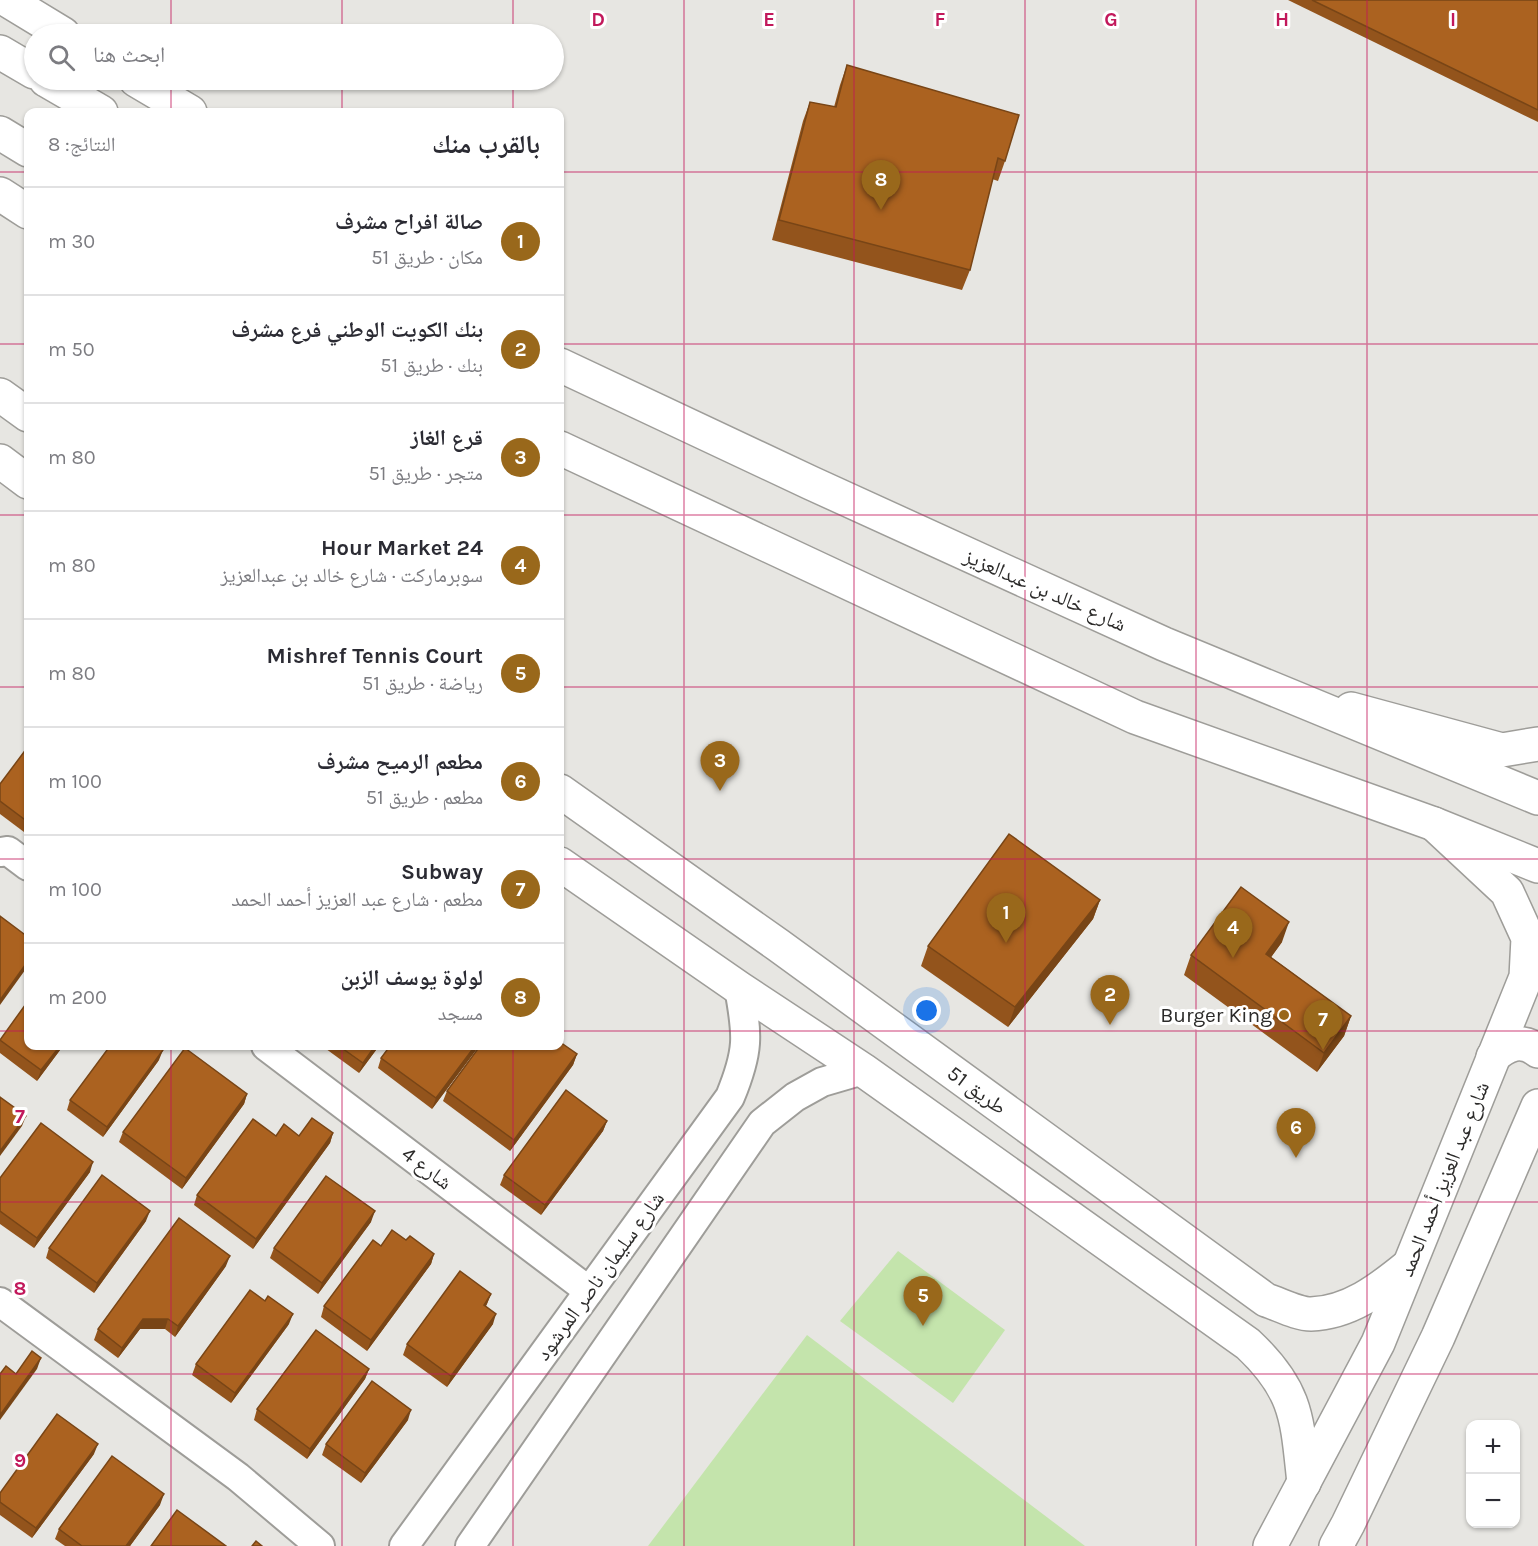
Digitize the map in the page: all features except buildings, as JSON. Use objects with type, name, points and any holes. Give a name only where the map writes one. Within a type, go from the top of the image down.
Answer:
[{"type":"street","points":[[7,0],[47,24]]},
{"type":"street","points":[[0,52],[24,66]]},
{"type":"street","points":[[63,90],[94,108]]},
{"type":"street","points":[[153,90],[183,108]]},
{"type":"street","points":[[0,133],[24,148]]},
{"type":"street","points":[[0,194],[24,209]]},
{"type":"street","name":"شارع خالد بن عبدالعزيز","points":[[564,367],[811,483],[1153,639],[1538,798]]},
{"type":"street","points":[[0,395],[24,412]]},
{"type":"street","points":[[564,450],[1135,717],[1434,824],[1538,866]]},
{"type":"street","points":[[0,461],[24,479]]},
{"type":"street","points":[[1261,685],[1502,750],[1538,744]]},
{"type":"street","name":"طريق 51","points":[[564,794],[778,945],[1266,1300],[1310,1314],[1340,1309],[1375,1293],[1407,1267]]},
{"type":"street","name":"شارع عبد العزيز أحمد الحمد","points":[[1269,1546],[1378,1343],[1526,977],[1528,938],[1507,892],[1434,824]]},
{"type":"street","points":[[0,852],[8,851],[24,863]]},
{"type":"street","points":[[564,867],[739,988],[863,1070],[1248,1344],[1264,1359],[1285,1386],[1297,1419],[1304,1483]]},
{"type":"street","name":"شارع سليمان ناصر المرشود","points":[[404,1546],[730,1097],[741,1072],[746,1052],[746,1025],[739,988]]},
{"type":"street","points":[[1493,1057],[1504,1047],[1517,1043],[1531,1045],[1538,1051]]},
{"type":"street","name":"شارع 4","points":[[271,1050],[589,1291]]},
{"type":"street","name":"شارع سليمان ناصر المرشود","points":[[470,1546],[762,1123],[795,1097],[822,1082],[863,1070]]},
{"type":"street","points":[[730,1097],[762,1123]]},
{"type":"street","points":[[1336,1546],[1438,1337],[1538,1106]]},
{"type":"street","points":[[1152,1274],[1166,1254],[1170,1231]]},
{"type":"street","points":[[0,1302],[238,1477],[320,1546]]},
{"type":"green space","points":[[898,1251],[1005,1330],[953,1403],[840,1321]]},
{"type":"green space","points":[[807,1335],[1085,1546],[648,1546]]},
{"type":"place","name":"لولوة يوسف الزبن","points":[[881,210]]},
{"type":"place","name":"قرع الغاز","points":[[720,791]]},
{"type":"place","name":"صالة افراح مشرف","points":[[1006,943]]},
{"type":"place","name":"24 Hour Market","points":[[1233,958]]},
{"type":"place","name":"Burger King","points":[[1284,1015]]},
{"type":"place","name":"بنك الكويت الوطني فرع مشرف","points":[[1110,1025]]},
{"type":"place","name":"Subway","points":[[1323,1050]]},
{"type":"place","name":"مطعم الرميح مشرف","points":[[1296,1158]]},
{"type":"place","name":"Mishref Tennis Court","points":[[923,1326]]}]
